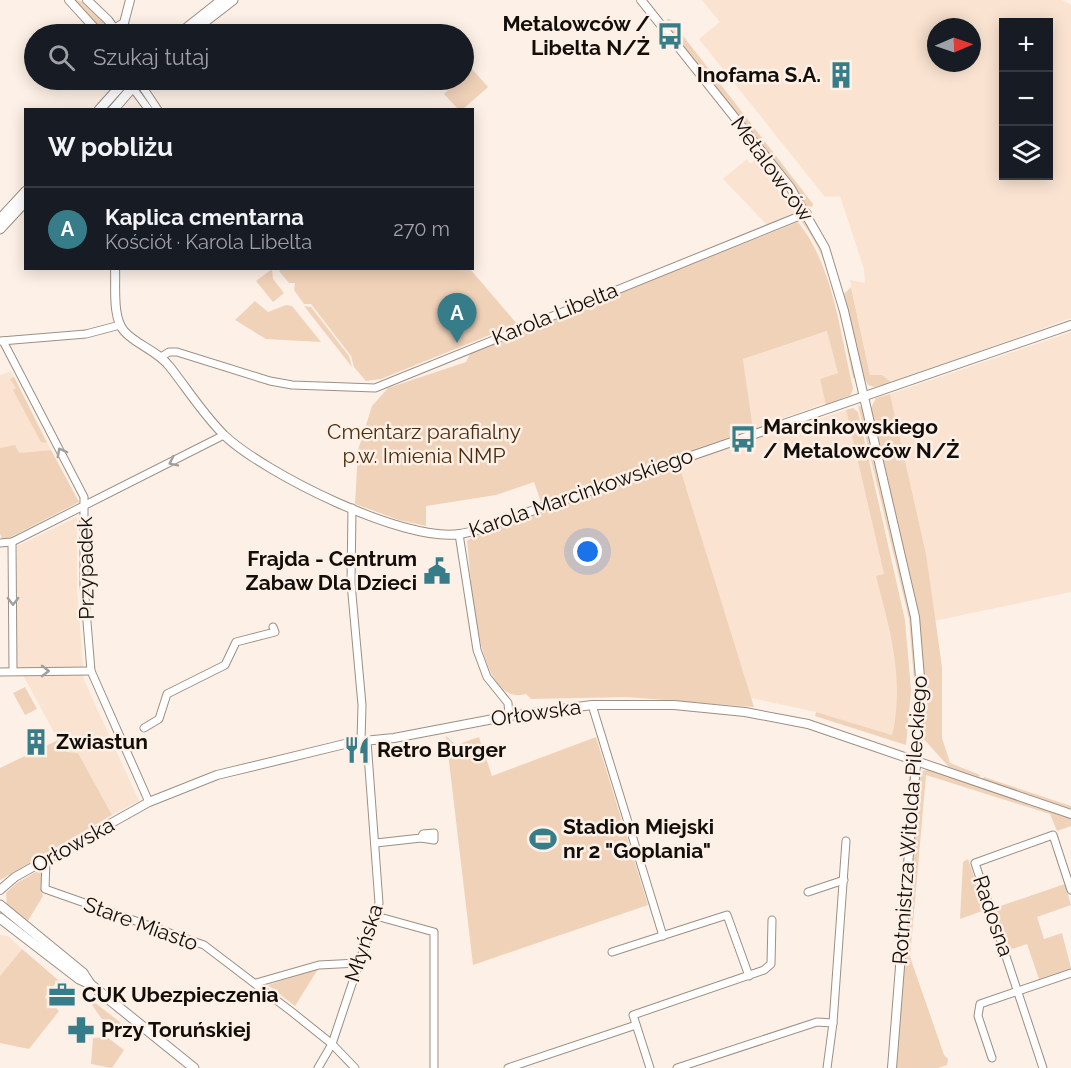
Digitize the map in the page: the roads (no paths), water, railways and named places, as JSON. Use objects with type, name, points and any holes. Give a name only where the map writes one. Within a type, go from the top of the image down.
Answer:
[{"type":"main road","points":[[192,24],[222,0]]},
{"type":"main road","points":[[202,24],[233,0]]},
{"type":"main road","points":[[101,108],[122,90]]},
{"type":"main road","points":[[114,108],[127,90]]},
{"type":"main road","points":[[0,219],[24,192]]},
{"type":"main road","points":[[0,229],[24,203]]},
{"type":"main road","points":[[0,905],[82,973],[90,984]]},
{"type":"main road","points":[[0,918],[79,979],[90,984],[194,1068]]},
{"type":"street","points":[[69,0],[91,24]]},
{"type":"street","points":[[87,0],[109,24]]},
{"type":"street","points":[[123,24],[129,0]]},
{"type":"street","name":"Metalowców","points":[[641,0],[784,179],[807,213],[825,248],[838,286],[864,397]]},
{"type":"street","points":[[138,90],[148,108]]},
{"type":"street","points":[[141,90],[156,108]]},
{"type":"street","name":"Karola Libelta","points":[[161,357],[169,352],[177,352],[270,381],[375,388],[807,213]]},
{"type":"street","points":[[2,341],[86,334],[120,325],[115,270]]},
{"type":"street","name":"Karola Marcinkowskiego","points":[[120,325],[129,336],[161,357],[224,435],[269,467],[314,492],[352,508],[398,525],[439,534],[459,534],[1071,325]]},
{"type":"street","name":"Przypadek","points":[[2,341],[82,492],[84,585],[91,671],[149,802]]},
{"type":"street","name":"Rotmistrza Witolda Pileckiego","points":[[864,397],[915,617],[921,690],[892,1068]]},
{"type":"street","points":[[0,543],[12,542],[224,435]]},
{"type":"street","name":"Młyńska","points":[[318,1068],[332,1044],[376,916],[380,898],[351,583],[352,508]]},
{"type":"street","points":[[459,534],[477,650],[487,677],[508,703],[509,716]]},
{"type":"street","points":[[12,542],[13,671]]},
{"type":"street","points":[[144,728],[159,719],[164,700],[171,691],[225,665],[236,642],[274,633],[273,627]]},
{"type":"street","points":[[0,672],[91,671]]},
{"type":"street","points":[[592,705],[663,936]]},
{"type":"street","name":"Orłowska","points":[[0,882],[15,877],[149,802],[217,775],[364,741],[408,736],[509,716],[592,705],[674,705],[745,712],[816,726],[1071,814]]},
{"type":"street","name":"Radosna","points":[[1043,1068],[975,862],[1053,835],[1071,890]]},
{"type":"street","points":[[376,843],[421,838]]},
{"type":"street","points":[[827,1068],[833,1023],[846,840]]},
{"type":"street","name":"Stare Miasto","points":[[46,860],[45,889],[204,945],[332,1044],[355,1068]]},
{"type":"street","name":"Orłowska","points":[[0,890],[15,877]]},
{"type":"street","points":[[808,892],[844,880]]},
{"type":"street","points":[[612,952],[727,915],[749,976]]},
{"type":"street","points":[[376,916],[434,932],[434,1068]]},
{"type":"street","points":[[650,1068],[633,1015],[764,970],[771,964],[772,920]]},
{"type":"street","points":[[256,983],[319,965],[358,963]]},
{"type":"street","points":[[992,1058],[977,1008],[984,1002],[1071,973]]},
{"type":"street","points":[[677,1068],[817,1022],[833,1023]]},
{"type":"street","points":[[508,1068],[636,1024]]},
{"type":"place","name":"Metalowców / Libelta N/Ż","points":[[670,36]]},
{"type":"place","name":"Inofama S.A.","points":[[841,75]]},
{"type":"place","name":"Kaplica cmentarna","points":[[457,343]]},
{"type":"place","name":"Marcinkowskiego / Metalowców N/Ż","points":[[743,439]]},
{"type":"place","name":"Frajda - Centrum Zabaw Dla Dzieci","points":[[437,571]]},
{"type":"place","name":"Zwiastun","points":[[36,742]]},
{"type":"place","name":"Retro Burger","points":[[357,750]]},
{"type":"place","name":"Stadion Miejski nr 2 \"Goplania\"","points":[[543,839]]},
{"type":"place","name":"CUK Ubezpieczenia","points":[[62,995]]},
{"type":"place","name":"Przy Toruńskiej","points":[[81,1030]]},
{"type":"park label","name":"Cmentarz parafialny p.w. Imienia NMP","points":[[424,444]]}]
